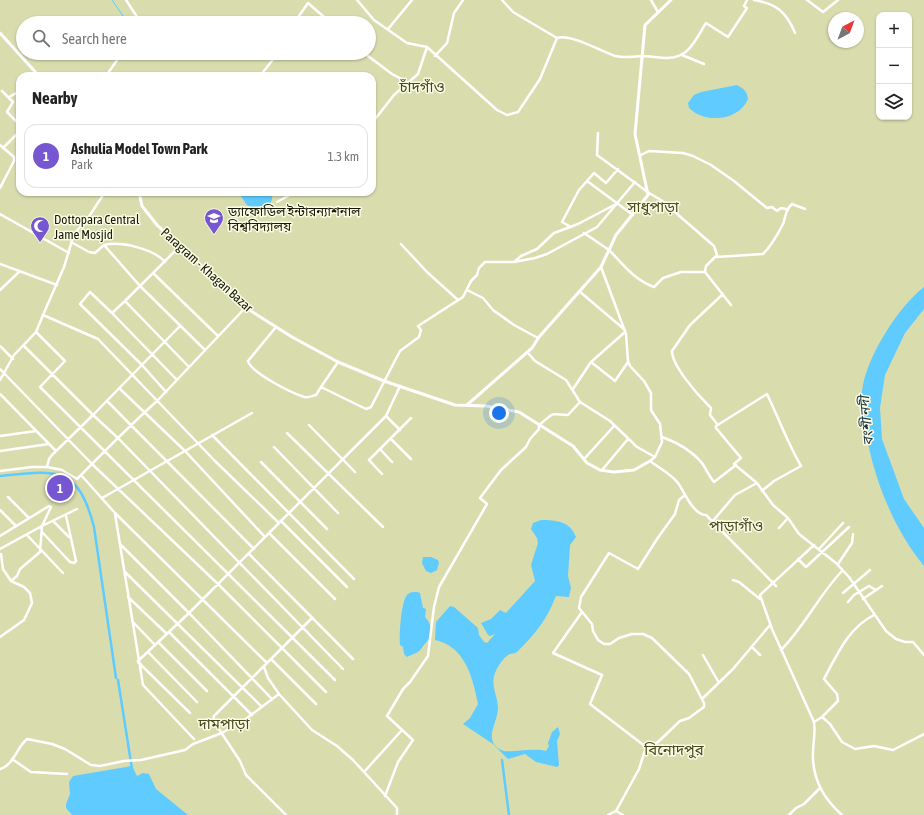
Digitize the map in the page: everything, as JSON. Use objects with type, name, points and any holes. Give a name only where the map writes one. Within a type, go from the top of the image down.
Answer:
[{"type":"street","points":[[126,0],[136,16]]},
{"type":"street","points":[[357,0],[371,16]]},
{"type":"street","points":[[388,29],[412,0]]},
{"type":"street","points":[[436,56],[447,43],[454,13],[463,0]]},
{"type":"street","points":[[502,0],[513,12],[557,38],[561,37],[573,40],[616,56],[642,56],[658,59],[686,53],[706,23],[728,37],[747,8],[744,6],[747,0]]},
{"type":"street","points":[[651,0],[658,12]]},
{"type":"street","points":[[466,405],[502,372],[528,353],[538,338],[601,267],[616,235],[649,193],[635,134],[644,26],[671,0]]},
{"type":"street","points":[[754,0],[777,6],[783,12],[795,33]]},
{"type":"street","points":[[807,0],[823,12],[838,0]]},
{"type":"street","points":[[832,0],[835,3]]},
{"type":"street","points":[[299,16],[309,1],[324,16]]},
{"type":"street","points":[[376,21],[407,43],[427,47],[497,110],[507,116],[518,112],[540,79],[557,38]]},
{"type":"street","points":[[0,34],[16,51]]},
{"type":"street","points":[[376,118],[394,95],[418,74],[427,47]]},
{"type":"street","points":[[681,55],[704,64]]},
{"type":"street","points":[[24,60],[35,72]]},
{"type":"street","points":[[109,72],[117,60]]},
{"type":"street","points":[[263,72],[273,60]]},
{"type":"street","points":[[373,60],[392,74],[409,83]]},
{"type":"street","points":[[2,91],[13,102],[7,112],[16,121]]},
{"type":"street","points":[[9,97],[16,93]]},
{"type":"street","points":[[598,133],[598,155],[649,193],[661,200],[710,242],[717,251],[716,257]]},
{"type":"street","points":[[3,148],[16,136]]},
{"type":"street","points":[[0,145],[14,157],[14,161],[0,188]]},
{"type":"street","points":[[641,155],[649,151],[687,154],[711,165],[734,181],[767,208],[772,207],[777,211],[781,208],[786,210]]},
{"type":"street","points":[[571,227],[562,222],[579,190],[594,173],[606,183],[618,169]]},
{"type":"street","points":[[587,181],[633,215]]},
{"type":"street","points":[[322,387],[366,409],[373,406],[400,351],[419,337],[421,330],[418,326],[463,297],[471,281],[477,275],[479,268],[485,262],[514,262],[536,258],[547,254],[597,227],[635,182]]},
{"type":"street","points":[[0,380],[13,359],[36,332],[57,285],[69,254],[74,234],[88,218],[102,196]]},
{"type":"street","name":"Paragram - Khagan Bazar","points":[[140,196],[145,212],[180,246],[247,306],[277,326],[338,362],[384,381],[455,405],[512,410],[524,415],[573,446],[590,465],[602,470]]},
{"type":"street","points":[[277,202],[288,196]]},
{"type":"street","points":[[514,262],[521,256],[537,249],[554,233],[571,227],[618,203]]},
{"type":"street","points":[[731,305],[705,272],[706,266],[716,257],[763,254],[783,223],[786,210],[792,204],[805,209]]},
{"type":"street","points":[[0,214],[69,254]]},
{"type":"street","points":[[584,234],[609,250],[624,267],[642,282],[654,287],[663,278],[681,272],[705,272]]},
{"type":"street","points":[[71,242],[89,252],[95,253],[104,245],[116,244],[130,246],[160,256],[165,262]]},
{"type":"street","points":[[401,244],[427,272],[458,300]]},
{"type":"street","points":[[104,245],[140,286],[205,350]]},
{"type":"street","points":[[112,313],[180,246]]},
{"type":"street","points":[[0,264],[57,285]]},
{"type":"street","points":[[601,267],[625,331],[628,362],[644,381],[651,393],[651,410],[660,424],[662,438],[654,456],[650,461],[634,470],[619,472],[602,470]]},
{"type":"street","points":[[0,290],[20,271]]},
{"type":"street","points":[[154,273],[218,336]]},
{"type":"street","points":[[467,290],[483,298],[493,310],[514,325],[538,338]]},
{"type":"street","points":[[579,291],[625,331]]},
{"type":"street","points":[[166,392],[142,365],[80,304],[90,292],[153,354],[177,380]]},
{"type":"street","points":[[662,438],[681,445],[695,456],[714,482],[736,465],[734,464],[741,458],[716,428],[718,425],[710,415],[711,408],[698,395],[675,363],[672,352],[690,325],[722,294]]},
{"type":"street","points":[[125,301],[166,341],[189,367]]},
{"type":"street","points":[[0,471],[32,467],[47,467],[62,470],[77,479],[131,425],[158,401],[247,306]]},
{"type":"street","points":[[43,315],[98,339],[198,443],[347,587]]},
{"type":"street","points":[[47,467],[48,459],[180,326]]},
{"type":"street","points":[[277,326],[248,361],[270,380],[304,397],[316,395],[338,362]]},
{"type":"street","points":[[573,389],[591,362],[625,331]]},
{"type":"street","points":[[36,332],[65,361],[40,387],[229,573],[335,680]]},
{"type":"street","points":[[0,346],[13,359]]},
{"type":"street","points":[[24,346],[118,438],[344,669]]},
{"type":"street","points":[[528,353],[535,361],[566,380],[580,402],[606,418],[637,447],[654,456]]},
{"type":"street","points":[[591,362],[615,380],[628,362]]},
{"type":"street","points":[[0,369],[92,464],[218,584],[281,649],[326,692]]},
{"type":"street","points":[[138,662],[249,554],[342,458],[386,416],[400,386]]},
{"type":"street","points":[[119,388],[185,451],[265,537]]},
{"type":"street","points":[[0,394],[56,451]]},
{"type":"street","points":[[718,425],[767,394],[778,417],[786,441],[801,466],[779,478],[762,491]]},
{"type":"street","points":[[107,400],[254,549]]},
{"type":"street","points":[[385,796],[398,762],[413,740],[387,716],[403,689],[410,682],[428,656],[439,588],[487,504],[480,498],[501,470],[526,447],[539,425],[550,414],[571,414],[580,402]]},
{"type":"street","points":[[102,498],[252,413]]},
{"type":"street","points":[[386,416],[400,430]]},
{"type":"street","points":[[382,474],[369,460],[411,418]]},
{"type":"street","points":[[309,425],[356,472]]},
{"type":"street","points":[[585,458],[614,426]]},
{"type":"street","points":[[0,436],[36,431]]},
{"type":"street","points":[[287,433],[383,527]]},
{"type":"street","points":[[212,435],[290,512],[354,579]]},
{"type":"street","points":[[391,439],[412,459]]},
{"type":"street","points":[[602,470],[628,439]]},
{"type":"street","points":[[0,451],[49,444]]},
{"type":"street","points":[[274,447],[338,513]]},
{"type":"street","points":[[380,449],[392,462]]},
{"type":"street","points":[[650,461],[677,481],[693,506],[712,522],[776,586]]},
{"type":"street","points":[[261,462],[327,529]]},
{"type":"street","points":[[736,465],[757,483],[773,506],[788,518],[799,534],[838,564],[854,584],[886,631],[896,639],[904,642],[913,642],[924,655]]},
{"type":"street","points":[[81,475],[115,513],[267,663]]},
{"type":"street","points":[[712,522],[735,495],[757,483]]},
{"type":"street","points":[[608,815],[616,811],[639,769],[646,747],[658,742],[680,721],[690,718],[704,707],[702,699],[689,674],[652,638],[643,634],[632,634],[619,638],[610,644],[604,644],[598,640],[593,632],[592,624],[579,608],[581,597],[609,553],[638,569],[656,539],[675,514],[679,500],[685,495]]},
{"type":"street","points":[[8,497],[29,518]]},
{"type":"street","points":[[1,534],[51,507],[42,526],[40,550],[36,556],[20,569],[17,576],[11,580]]},
{"type":"street","points":[[0,549],[77,509]]},
{"type":"street","points":[[0,510],[16,526]]},
{"type":"street","points":[[115,513],[138,662],[145,688],[194,739]]},
{"type":"street","points":[[42,532],[70,562],[74,563],[76,561],[66,516]]},
{"type":"street","points":[[779,528],[788,518]]},
{"type":"street","points":[[54,522],[70,538]]},
{"type":"street","points":[[819,549],[843,523]]},
{"type":"street","points":[[798,559],[806,567],[849,527]]},
{"type":"street","points":[[269,533],[335,599]]},
{"type":"street","points":[[838,564],[852,543],[853,534]]},
{"type":"street","points":[[26,535],[63,573]]},
{"type":"street","points":[[120,544],[272,699]]},
{"type":"street","points":[[760,600],[760,596],[814,545]]},
{"type":"street","points":[[0,637],[24,620],[32,603],[30,593],[24,586],[11,580],[3,569],[1,554]]},
{"type":"street","points":[[249,554],[353,659]]},
{"type":"street","points":[[781,650],[797,634],[830,583],[842,570]]},
{"type":"street","points":[[843,593],[870,570]]},
{"type":"street","points":[[124,572],[178,623],[262,707]]},
{"type":"street","points":[[733,580],[740,582],[760,600],[814,722],[816,733],[813,759],[820,788],[834,808],[842,815]]},
{"type":"street","points":[[848,602],[869,586],[876,590]]},
{"type":"street","points":[[863,599],[882,586]]},
{"type":"street","points":[[128,596],[252,715]]},
{"type":"street","points":[[582,612],[553,653],[602,675],[590,704],[646,747]]},
{"type":"street","points":[[814,722],[822,717],[835,704],[838,697],[824,679],[848,635],[858,625],[874,615]]},
{"type":"street","points":[[286,815],[246,775],[240,761],[213,720],[214,716],[312,618]]},
{"type":"street","points":[[132,621],[207,691]]},
{"type":"street","points":[[702,699],[719,683],[770,625]]},
{"type":"street","points":[[752,647],[760,655]]},
{"type":"street","points":[[148,652],[197,702]]},
{"type":"street","points":[[703,655],[719,683]]},
{"type":"street","points":[[271,659],[316,704]]},
{"type":"street","points":[[138,662],[190,713]]},
{"type":"street","points":[[264,667],[268,678],[279,694],[312,730],[337,746],[364,772],[397,808],[397,815]]},
{"type":"street","points":[[0,769],[6,768],[20,745],[27,739],[52,744],[70,752],[91,765],[100,766],[174,754],[222,733],[252,715],[279,694]]},
{"type":"street","points":[[822,717],[830,724],[842,742],[855,749],[874,746],[893,750],[924,734]]},
{"type":"street","points":[[364,772],[402,730]]},
{"type":"street","points":[[12,759],[31,772],[67,774]]},
{"type":"street","points":[[789,815],[796,808],[804,804],[820,788]]},
{"type":"street","points":[[616,811],[623,815]]},
{"type":"water","points":[[737,85],[745,90],[748,99],[744,106],[730,116],[712,118],[696,113],[689,108],[688,103],[694,95],[701,92]]},
{"type":"water","points":[[241,196],[272,196],[271,203],[266,208],[256,212],[246,204]]},
{"type":"water","name":"বংশী নদী","points":[[924,287],[924,309],[905,333],[885,375],[880,408],[882,439],[904,499],[924,528],[924,566],[901,533],[876,476],[867,436],[862,395],[864,379],[869,364],[884,335],[904,307]]},
{"type":"water","points":[[541,520],[562,522],[570,528],[576,537],[570,545],[568,576],[571,588],[569,597],[556,596],[548,613],[534,634],[517,652],[510,654],[502,660],[498,667],[493,681],[498,710],[492,738],[493,743],[504,751],[546,751],[549,746],[548,743],[552,732],[558,727],[560,734],[557,741],[559,765],[557,767],[536,762],[525,754],[508,759],[493,744],[463,724],[470,718],[478,704],[470,674],[466,664],[454,649],[445,643],[435,640],[436,622],[450,606],[454,607],[478,628],[479,635],[484,642],[487,643],[495,634],[490,636],[488,635],[481,623],[491,619],[500,610],[506,613],[535,581],[531,565],[538,543],[537,538],[531,529],[533,523]]},
{"type":"water","points":[[423,557],[431,557],[438,560],[439,563],[437,570],[431,573],[426,571],[422,563]]},
{"type":"water","points":[[411,592],[420,593],[423,608],[426,609],[425,617],[430,624],[431,631],[429,639],[420,651],[407,657],[404,654],[403,647],[400,645],[402,610],[408,594]]},
{"type":"water","points":[[132,766],[137,776],[143,773],[149,774],[156,789],[188,815],[72,815],[66,808],[70,794],[69,782],[73,776]]},
{"type":"waterway","points":[[112,0],[123,16]]},
{"type":"waterway","points":[[0,476],[50,473],[62,476],[72,482],[80,492],[88,507],[94,527],[116,678]]},
{"type":"waterway","points":[[118,680],[132,769]]},
{"type":"waterway","points":[[502,760],[509,815]]},
{"type":"place","name":"ড্যাফোডিল ইন্টারন্যাশনাল বিশ্ববিদ্যালয়","points":[[214,235]]},
{"type":"place","name":"Dottopara Central Jame Mosjid","points":[[40,243]]},
{"type":"place","name":"Ashulia Model Town Park","points":[[60,488]]},
{"type":"district","name":"চাঁদগাঁও","points":[[422,86]]},
{"type":"district","name":"সাধুপাড়া","points":[[653,206]]},
{"type":"district","name":"পাড়াগাঁও","points":[[736,525]]},
{"type":"district","name":"দামপাড়া","points":[[224,723]]},
{"type":"district","name":"বিনোদপুর","points":[[674,749]]}]
